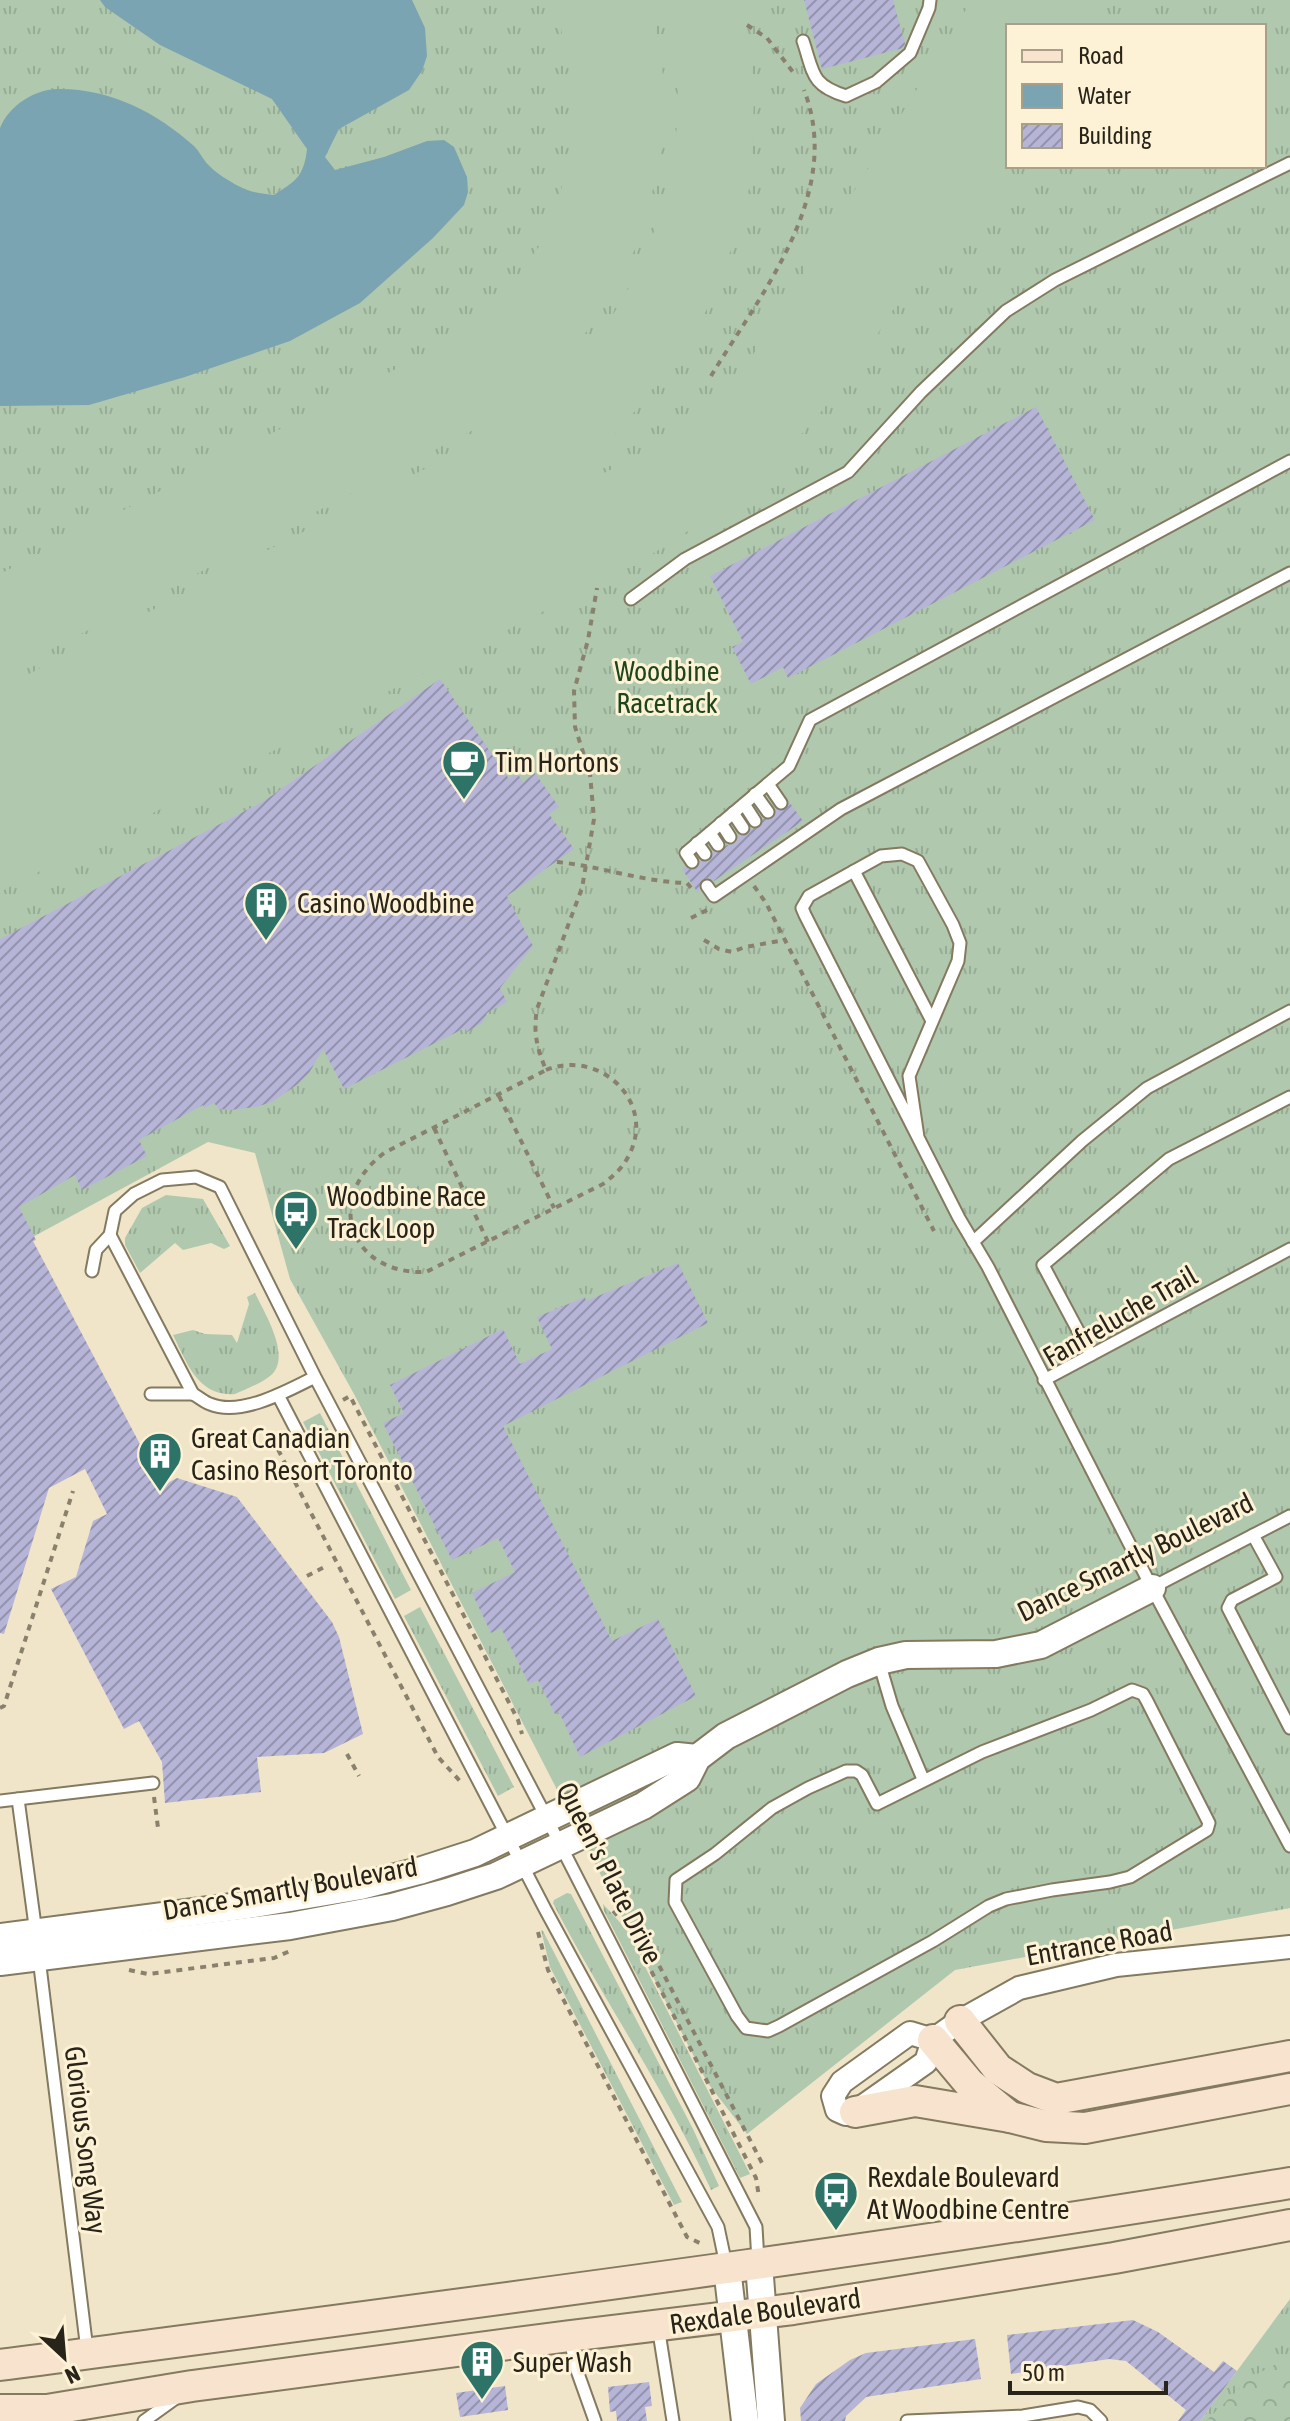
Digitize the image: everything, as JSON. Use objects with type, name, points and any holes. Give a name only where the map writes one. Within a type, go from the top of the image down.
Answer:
[{"type":"main road","points":[[960,2021],[998,2069],[1027,2088],[1056,2099],[1290,2056]]},
{"type":"main road","points":[[933,2040],[969,2083],[1010,2117]]},
{"type":"main road","points":[[855,2112],[915,2101],[1046,2126],[1085,2128],[1290,2089]]},
{"type":"main road","name":"Rexdale Boulevard","points":[[0,2365],[726,2261],[759,2264],[1111,2213],[1290,2183]]},
{"type":"main road","points":[[1111,2213],[1107,2237],[1114,2258]]},
{"type":"main road","name":"Rexdale Boulevard","points":[[0,2410],[58,2414],[192,2386],[748,2314],[1114,2258],[1290,2225]]},
{"type":"street","name":"Dance Smartly Boulevard","points":[[0,1937],[38,1945],[290,1926],[392,1907],[496,1876],[643,1806],[687,1778],[697,1758],[726,1736],[802,1696],[879,1661],[906,1655],[996,1654],[1041,1645],[1152,1588]]},
{"type":"street","name":"Dance Smartly Boulevard","points":[[0,1962],[38,1945],[361,1886],[471,1855],[677,1756],[697,1758]]},
{"type":"street","name":"Entrance Road","points":[[855,2112],[926,2062],[933,2040],[1019,1988],[1116,1965],[1290,1947]]},
{"type":"street","points":[[855,2112],[846,2114],[837,2110],[833,2103],[835,2091],[842,2082],[910,2033],[933,2040]]},
{"type":"street","name":"Queen's Plate Drive","points":[[726,2261],[748,2314],[771,2421]]},
{"type":"street","name":"Queen's Plate Drive","points":[[745,2421],[748,2314],[759,2264]]},
{"type":"lane","points":[[803,41],[815,76],[825,89],[846,96],[876,82],[910,53],[930,0]]},
{"type":"lane","points":[[631,599],[685,559],[848,472],[921,392],[1006,311],[1055,280],[1290,163]]},
{"type":"lane","points":[[692,862],[686,853],[789,766],[810,720],[1290,461]]},
{"type":"lane","points":[[711,891],[800,830],[1290,573]]},
{"type":"lane","points":[[768,784],[781,803]]},
{"type":"lane","points":[[755,794],[768,812]]},
{"type":"lane","points":[[744,804],[755,821]]},
{"type":"lane","points":[[733,813],[743,828]]},
{"type":"lane","points":[[721,823],[730,837]]},
{"type":"lane","points":[[710,833],[718,845]]},
{"type":"lane","points":[[697,843],[705,854]]},
{"type":"lane","points":[[918,1137],[909,1076],[958,961],[960,943],[918,861],[902,854],[881,856],[809,896],[802,908],[918,1137],[1044,1380]]},
{"type":"lane","points":[[854,871],[932,1021]]},
{"type":"lane","points":[[973,1242],[1082,1141],[1147,1088],[1290,1011]]},
{"type":"lane","points":[[1091,1355],[1043,1265],[1169,1159],[1290,1097]]},
{"type":"lane","name":"Queen's Plate Drive","points":[[92,1271],[96,1250],[110,1235],[115,1211],[134,1194],[162,1180],[196,1177],[220,1187],[315,1377],[547,1818],[756,2227],[759,2264]]},
{"type":"lane","points":[[110,1235],[193,1394],[211,1405],[233,1408],[278,1395],[315,1377]]},
{"type":"lane","name":"Fanfreluche Trail","points":[[1290,1249],[1044,1380],[1290,1846]]},
{"type":"lane","points":[[151,1394],[193,1394]]},
{"type":"lane","name":"Queen's Plate Drive","points":[[278,1395],[522,1864],[718,2227],[726,2261]]},
{"type":"lane","name":"Dance Smartly Boulevard","points":[[1152,1588],[1290,1516]]},
{"type":"lane","points":[[1253,1535],[1276,1577],[1232,1600],[1228,1608],[1290,1728]]},
{"type":"lane","points":[[879,1661],[892,1706],[923,1779]]},
{"type":"lane","points":[[1138,1691],[1147,1701],[1209,1823],[1207,1830],[1200,1835],[1130,1877],[1006,1899],[779,2026],[768,2031],[746,2028],[675,1902],[676,1880],[715,1854],[772,1808],[846,1771],[856,1771],[862,1775],[877,1804],[923,1779],[982,1752],[1091,1710],[1123,1693],[1138,1691]]},
{"type":"lane","points":[[0,1801],[153,1783]]},
{"type":"lane","name":"Glorious Song Way","points":[[18,1799],[87,2353]]},
{"type":"lane","points":[[658,2325],[673,2421]]},
{"type":"lane","points":[[570,2336],[575,2365],[595,2421]]},
{"type":"lane","points":[[144,2421],[192,2386]]},
{"type":"lane","points":[[907,2421],[1028,2418],[1083,2407],[1095,2413],[1101,2421]]},
{"type":"path","points":[[711,376],[796,233],[816,155],[815,125],[805,92],[790,65],[767,38],[747,25]]},
{"type":"path","points":[[546,1070],[536,1046],[534,1028],[537,1009],[582,888],[594,819],[590,774],[575,727],[574,691],[588,640],[597,588]]},
{"type":"path","points":[[557,862],[587,865],[668,883],[687,883],[694,892]]},
{"type":"path","points":[[743,892],[755,886],[934,1231]]},
{"type":"path","points":[[691,918],[708,909],[701,900]]},
{"type":"path","points":[[704,940],[732,952],[785,940]]},
{"type":"path","points":[[579,1064],[599,1069],[628,1096],[635,1115],[635,1136],[630,1155],[618,1172],[603,1184],[426,1272],[406,1273],[387,1267],[370,1256],[358,1240],[351,1221],[351,1201],[357,1182],[368,1165],[384,1153],[546,1070],[559,1065],[579,1064]]},
{"type":"path","points":[[498,1095],[554,1208]]},
{"type":"path","points":[[434,1128],[488,1242]]},
{"type":"path","points":[[330,1406],[350,1396],[518,1720],[525,1747]]},
{"type":"path","points":[[294,1426],[272,1438],[438,1757],[469,1791]]},
{"type":"path","points":[[0,1708],[4,1706],[73,1491]]},
{"type":"path","points":[[307,1576],[328,1565]]},
{"type":"path","points":[[347,1754],[359,1776]]},
{"type":"path","points":[[155,1802],[158,1828]]},
{"type":"path","points":[[626,1902],[762,2163]]},
{"type":"path","points":[[611,1908],[630,1929],[756,2178],[761,2206],[756,2227]]},
{"type":"path","points":[[538,1929],[548,1970],[687,2237],[726,2261]]},
{"type":"green space","name":"Woodbine Racetrack","points":[[0,0],[1290,0],[1290,1908],[955,1970],[747,2134],[707,2082],[354,1394],[290,1279],[255,1153],[208,1142],[18,1245],[0,1213]]},
{"type":"green space","points":[[551,0],[649,0],[661,56],[666,114],[655,181],[641,237],[612,296],[577,345],[532,390],[481,426],[0,676],[0,574],[448,342],[514,282],[540,245],[557,204],[568,164],[573,116],[571,81],[561,29]]},
{"type":"green space","points":[[664,0],[742,0],[754,97],[751,182],[733,245],[706,311],[674,362],[624,425],[574,473],[514,518],[652,449],[708,410],[741,374],[972,0],[1080,0],[1065,24],[1006,24],[1006,168],[1009,168],[1000,196],[969,231],[933,247],[849,379],[781,458],[736,500],[643,560],[0,892],[0,689],[494,433],[552,390],[601,332],[628,290],[649,245],[665,198],[674,149],[678,100],[675,50]]},
{"type":"green space","points":[[166,1195],[203,1199],[230,1246],[224,1249],[211,1243],[183,1250],[175,1243],[140,1273],[125,1245],[125,1238],[142,1208]]},
{"type":"green space","points":[[255,1293],[278,1347],[276,1368],[266,1379],[235,1394],[212,1390],[195,1376],[173,1335],[193,1330],[205,1334],[232,1335],[237,1343],[249,1304],[247,1297]]},
{"type":"green space","points":[[320,1413],[411,1590],[395,1599],[303,1422]]},
{"type":"green space","points":[[420,1607],[514,1787],[498,1796],[404,1616]]},
{"type":"green space","points":[[567,1893],[571,1894],[693,2129],[719,2186],[711,2190],[674,2117],[553,1903]]},
{"type":"green space","points":[[603,1904],[626,1929],[750,2174],[740,2178]]},
{"type":"green space","points":[[541,1930],[682,2202],[674,2205],[550,1967]]},
{"type":"green space","points":[[1290,2299],[1290,2421],[1200,2421]]},
{"type":"green space","points":[[1290,2357],[1290,2421],[1206,2421],[1251,2377]]},
{"type":"water","points":[[100,0],[412,0],[425,28],[427,56],[422,71],[409,90],[339,129],[325,157],[335,170],[427,141],[444,140],[454,147],[467,177],[468,192],[464,205],[433,238],[360,303],[290,341],[185,377],[89,405],[0,406],[0,128],[16,106],[39,92],[57,89],[95,93],[131,104],[179,134],[218,173],[240,187],[259,193],[274,195],[288,186],[298,177],[306,158],[307,149],[272,99],[160,45],[105,7]]},
{"type":"building","points":[[804,0],[893,0],[905,44],[903,48],[822,69]]},
{"type":"building","name":"Woodbine Racetrack","points":[[1036,407],[1095,520],[788,678],[783,667],[751,684],[732,647],[743,642],[710,576]]},
{"type":"building","name":"Casino Woodbine","points":[[440,679],[509,779],[517,773],[523,782],[535,773],[559,807],[549,814],[574,849],[507,896],[533,946],[500,988],[507,1002],[487,1013],[483,1022],[467,1032],[465,1028],[344,1089],[323,1049],[309,1073],[272,1102],[230,1110],[219,1109],[214,1103],[204,1108],[203,1105],[139,1140],[147,1156],[82,1190],[75,1175],[19,1207],[36,1240],[33,1241],[162,1486],[177,1478],[237,1497],[332,1622],[339,1637],[363,1734],[324,1753],[257,1757],[261,1792],[165,1803],[162,1762],[139,1721],[124,1729],[51,1589],[76,1577],[93,1521],[107,1514],[85,1469],[49,1488],[4,1634],[0,1633],[0,939],[264,801]]},
{"type":"building","points":[[789,802],[803,821],[714,881],[707,878],[702,880],[698,893],[682,869],[693,870],[700,861],[709,861],[713,852],[722,852],[726,845],[737,842],[738,835],[744,836],[751,829],[759,828],[763,819],[772,819],[776,810],[785,810]]},
{"type":"building","points":[[678,1263],[708,1323],[503,1426],[612,1641],[658,1619],[696,1696],[580,1757],[559,1712],[555,1714],[538,1680],[529,1684],[501,1628],[491,1633],[472,1593],[515,1572],[498,1538],[452,1560],[383,1423],[404,1413],[390,1385],[503,1329],[520,1364],[552,1349],[537,1317],[585,1297],[586,1301]]},
{"type":"building","points":[[1133,2320],[1158,2332],[1214,2372],[1223,2361],[1237,2371],[1200,2421],[1178,2421],[1186,2410],[1126,2361],[1109,2359],[1011,2374],[1007,2335]]},
{"type":"building","points":[[975,2339],[981,2379],[866,2397],[846,2416],[845,2421],[801,2421],[800,2408],[816,2384],[850,2360],[866,2353]]},
{"type":"building","points":[[649,2382],[652,2406],[645,2407],[647,2421],[617,2421],[616,2411],[610,2412],[608,2387]]},
{"type":"building","name":"Super Wash","points":[[505,2386],[508,2410],[460,2417],[456,2393]]},
{"type":"place","name":"Tim Hortons","points":[[464,801]]},
{"type":"place","name":"Casino Woodbine","points":[[266,942]]},
{"type":"place","name":"Woodbine Race Track Loop","points":[[296,1251]]},
{"type":"place","name":"Great Canadian Casino Resort Toronto","points":[[160,1493]]},
{"type":"place","name":"Rexdale Boulevard At Woodbine Centre","points":[[836,2232]]},
{"type":"place","name":"Super Wash","points":[[482,2401]]}]
